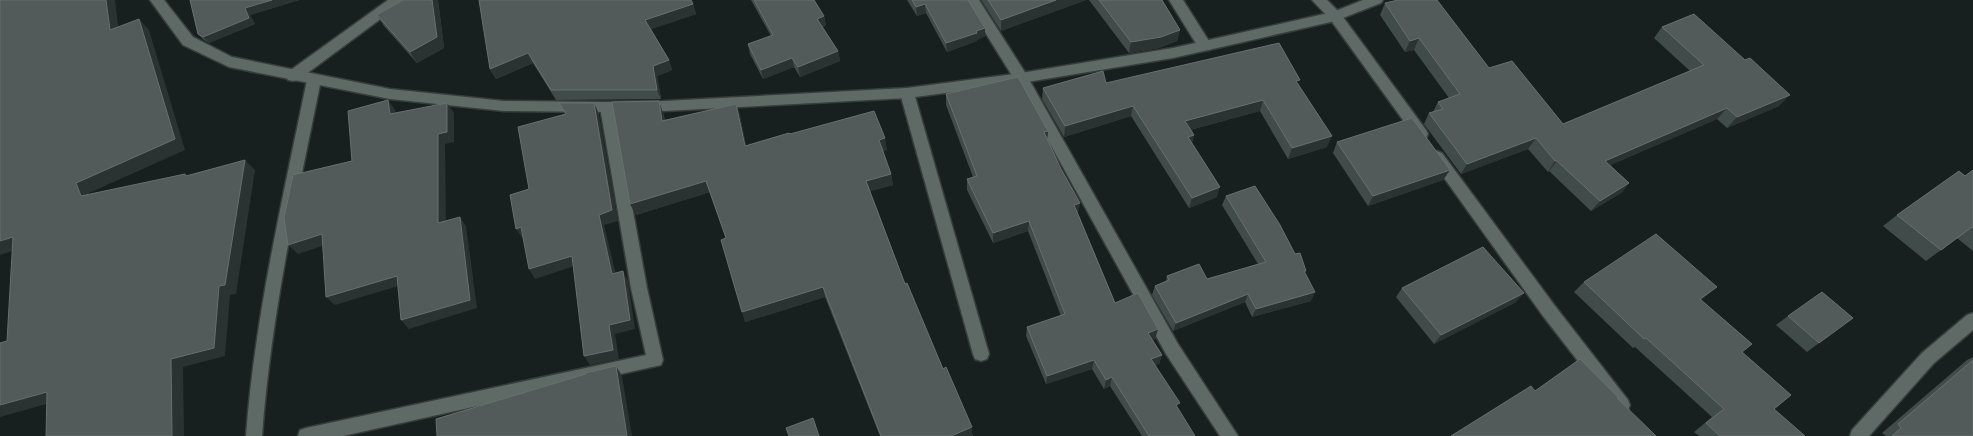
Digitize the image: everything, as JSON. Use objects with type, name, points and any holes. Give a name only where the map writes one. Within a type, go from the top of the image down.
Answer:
[{"type":"street","points":[[157,0],[188,41],[229,62],[390,94],[504,106],[607,107],[666,106],[906,92],[1022,78],[1205,46],[1335,16],[1376,0]]},
{"type":"street","points":[[293,76],[397,0]]},
{"type":"street","points":[[972,0],[1022,78],[1172,349],[1230,436]]},
{"type":"street","points":[[1176,0],[1205,46]]},
{"type":"street","points":[[1319,0],[1335,16],[1549,311],[1632,417]]},
{"type":"street","points":[[254,436],[256,396],[273,284],[314,80]]},
{"type":"street","points":[[906,92],[981,354]]},
{"type":"street","points":[[306,436],[656,360],[639,288],[607,107]]},
{"type":"street","points":[[1858,436],[1928,358],[1973,320]]},
{"type":"building","points":[[0,0],[106,0],[110,30],[139,19],[175,139],[76,183],[81,196],[185,174],[186,176],[245,160],[225,285],[219,286],[214,348],[171,359],[172,436],[46,436],[47,392],[0,405],[0,343],[7,341],[13,237],[0,241]]},
{"type":"building","points":[[190,0],[272,0],[245,8],[249,18],[203,37],[198,34]]},
{"type":"building","points":[[403,0],[432,0],[437,37],[410,52],[377,15]]},
{"type":"building","points":[[479,0],[691,0],[693,4],[645,20],[669,60],[653,66],[657,90],[551,90],[528,53],[490,69]]},
{"type":"building","points":[[754,0],[814,0],[824,16],[817,19],[838,51],[798,67],[792,58],[761,70],[748,44],[773,35]]},
{"type":"building","points":[[912,0],[968,0],[985,28],[976,31],[977,33],[946,43],[925,4],[916,7]]},
{"type":"building","points":[[988,0],[1056,0],[1001,20]]},
{"type":"building","points":[[1099,0],[1162,0],[1180,30],[1161,37],[1131,42]]},
{"type":"building","points":[[1398,0],[1437,0],[1489,68],[1512,61],[1563,124],[1704,65],[1662,27],[1694,14],[1745,60],[1750,58],[1790,95],[1737,117],[1727,108],[1605,161],[1629,183],[1600,201],[1555,161],[1536,138],[1467,164],[1429,113],[1443,109],[1438,102],[1460,94],[1419,38],[1410,41],[1385,3]]},
{"type":"building","points":[[1279,43],[1300,80],[1296,81],[1332,136],[1292,148],[1263,100],[1185,121],[1194,135],[1188,137],[1220,187],[1192,198],[1133,106],[1065,126],[1043,88],[1103,71],[1106,83]]},
{"type":"building","points":[[1018,77],[1048,131],[1044,132],[1060,167],[1080,203],[1074,205],[1115,303],[1138,293],[1158,329],[1148,333],[1162,355],[1151,359],[1180,403],[1176,405],[1195,436],[1149,436],[1112,377],[1106,380],[1094,360],[1047,376],[1027,327],[1065,314],[1029,221],[993,233],[967,179],[977,176],[946,94]]},
{"type":"building","points":[[388,100],[390,114],[447,103],[447,132],[438,134],[438,223],[460,217],[470,300],[401,320],[397,276],[326,297],[322,234],[288,245],[284,218],[293,175],[352,161],[348,111]]},
{"type":"building","points":[[659,101],[662,121],[736,104],[745,146],[874,111],[885,138],[879,140],[891,174],[866,181],[905,284],[907,283],[943,369],[946,367],[972,427],[951,436],[881,436],[823,287],[742,312],[721,240],[726,238],[706,181],[630,204],[612,102]]},
{"type":"building","points":[[559,103],[594,103],[612,210],[599,215],[612,274],[623,271],[630,320],[609,325],[613,350],[584,356],[572,256],[529,269],[521,227],[516,229],[510,195],[529,189],[518,127],[566,114]]},
{"type":"building","points":[[1412,118],[1450,170],[1373,196],[1337,142]]},
{"type":"building","points":[[1973,170],[1973,228],[1941,250],[1897,215],[1959,171],[1965,176]]},
{"type":"building","points":[[1255,186],[1280,225],[1295,254],[1300,253],[1306,271],[1304,271],[1315,292],[1256,309],[1248,294],[1176,323],[1155,286],[1169,280],[1167,276],[1199,264],[1207,279],[1266,262],[1226,196]]},
{"type":"building","points":[[1656,234],[1717,287],[1700,299],[1752,344],[1742,352],[1791,395],[1774,409],[1805,436],[1720,436],[1706,423],[1724,409],[1646,338],[1644,339],[1584,282]]},
{"type":"building","points":[[1483,247],[1524,293],[1441,335],[1402,288]]},
{"type":"building","points":[[1822,292],[1853,318],[1819,343],[1788,316]]},
{"type":"building","points":[[1580,359],[1656,436],[1451,436],[1531,386],[1535,391]]},
{"type":"building","points":[[1973,360],[1973,436],[1892,436],[1901,428],[1898,424]]},
{"type":"building","points":[[616,366],[627,436],[437,436],[436,419],[585,373]]},
{"type":"building","points":[[813,418],[819,436],[789,436],[786,428]]}]
